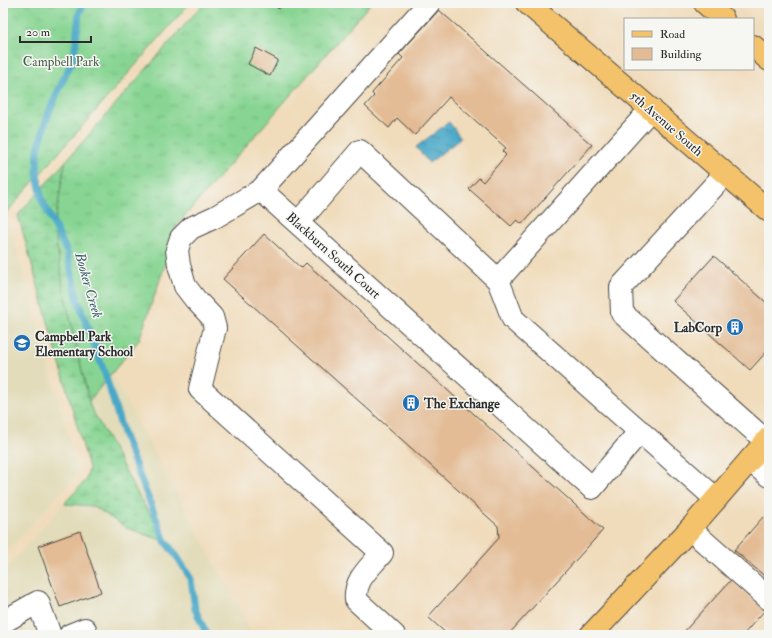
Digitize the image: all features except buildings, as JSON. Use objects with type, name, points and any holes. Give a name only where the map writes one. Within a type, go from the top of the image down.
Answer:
[{"type":"main road","name":"5th Avenue South","points":[[527,3],[769,211]]},
{"type":"main road","points":[[705,3],[722,18]]},
{"type":"main road","points":[[754,47],[769,60]]},
{"type":"main road","points":[[591,635],[690,529],[768,440]]},
{"type":"street","points":[[394,635],[356,600],[356,586],[359,580],[382,553],[200,389],[215,328],[212,317],[185,286],[179,265],[177,250],[181,238],[191,228],[262,190],[429,3]]},
{"type":"street","points":[[498,280],[651,109]]},
{"type":"street","points":[[298,223],[360,151],[498,280],[513,319],[716,499]]},
{"type":"street","points":[[725,174],[621,287],[622,313],[768,440]]},
{"type":"street","name":"Blackburn South Court","points":[[262,190],[592,488],[640,431]]},
{"type":"street","points":[[750,460],[769,476]]},
{"type":"street","points":[[690,529],[769,599]]},
{"type":"street","points":[[3,622],[38,602],[50,635]]},
{"type":"shaded area","name":"Campbell Park Elementary School","points":[[3,211],[6,213],[78,473],[3,556]]},
{"type":"shaded area","points":[[111,374],[253,635],[3,635],[3,572],[64,504],[93,506],[127,528],[166,542],[140,498],[90,406],[89,401]]},
{"type":"green space","name":"Campbell Park","points":[[3,3],[190,3],[6,213],[3,211]]},
{"type":"green space","points":[[204,3],[371,3],[177,225],[171,248],[139,340],[89,401],[63,288],[54,228],[65,162]]},
{"type":"green space","points":[[65,162],[54,228],[63,288],[90,406],[140,498],[167,542],[127,528],[93,506],[64,504],[86,480],[89,468],[18,215]]},
{"type":"water","points":[[449,122],[461,138],[429,163],[416,147]]},
{"type":"waterway","name":"Booker Creek","points":[[84,3],[79,14],[74,58],[49,112],[38,149],[37,174],[42,200],[67,252],[78,301],[105,374],[124,436],[165,541],[191,579],[195,609],[207,635]]},
{"type":"place","name":"LabCorp","points":[[735,327]]},
{"type":"place","name":"Campbell Park Elementary School","points":[[22,343]]},
{"type":"place","name":"The Exchange","points":[[411,403]]}]
